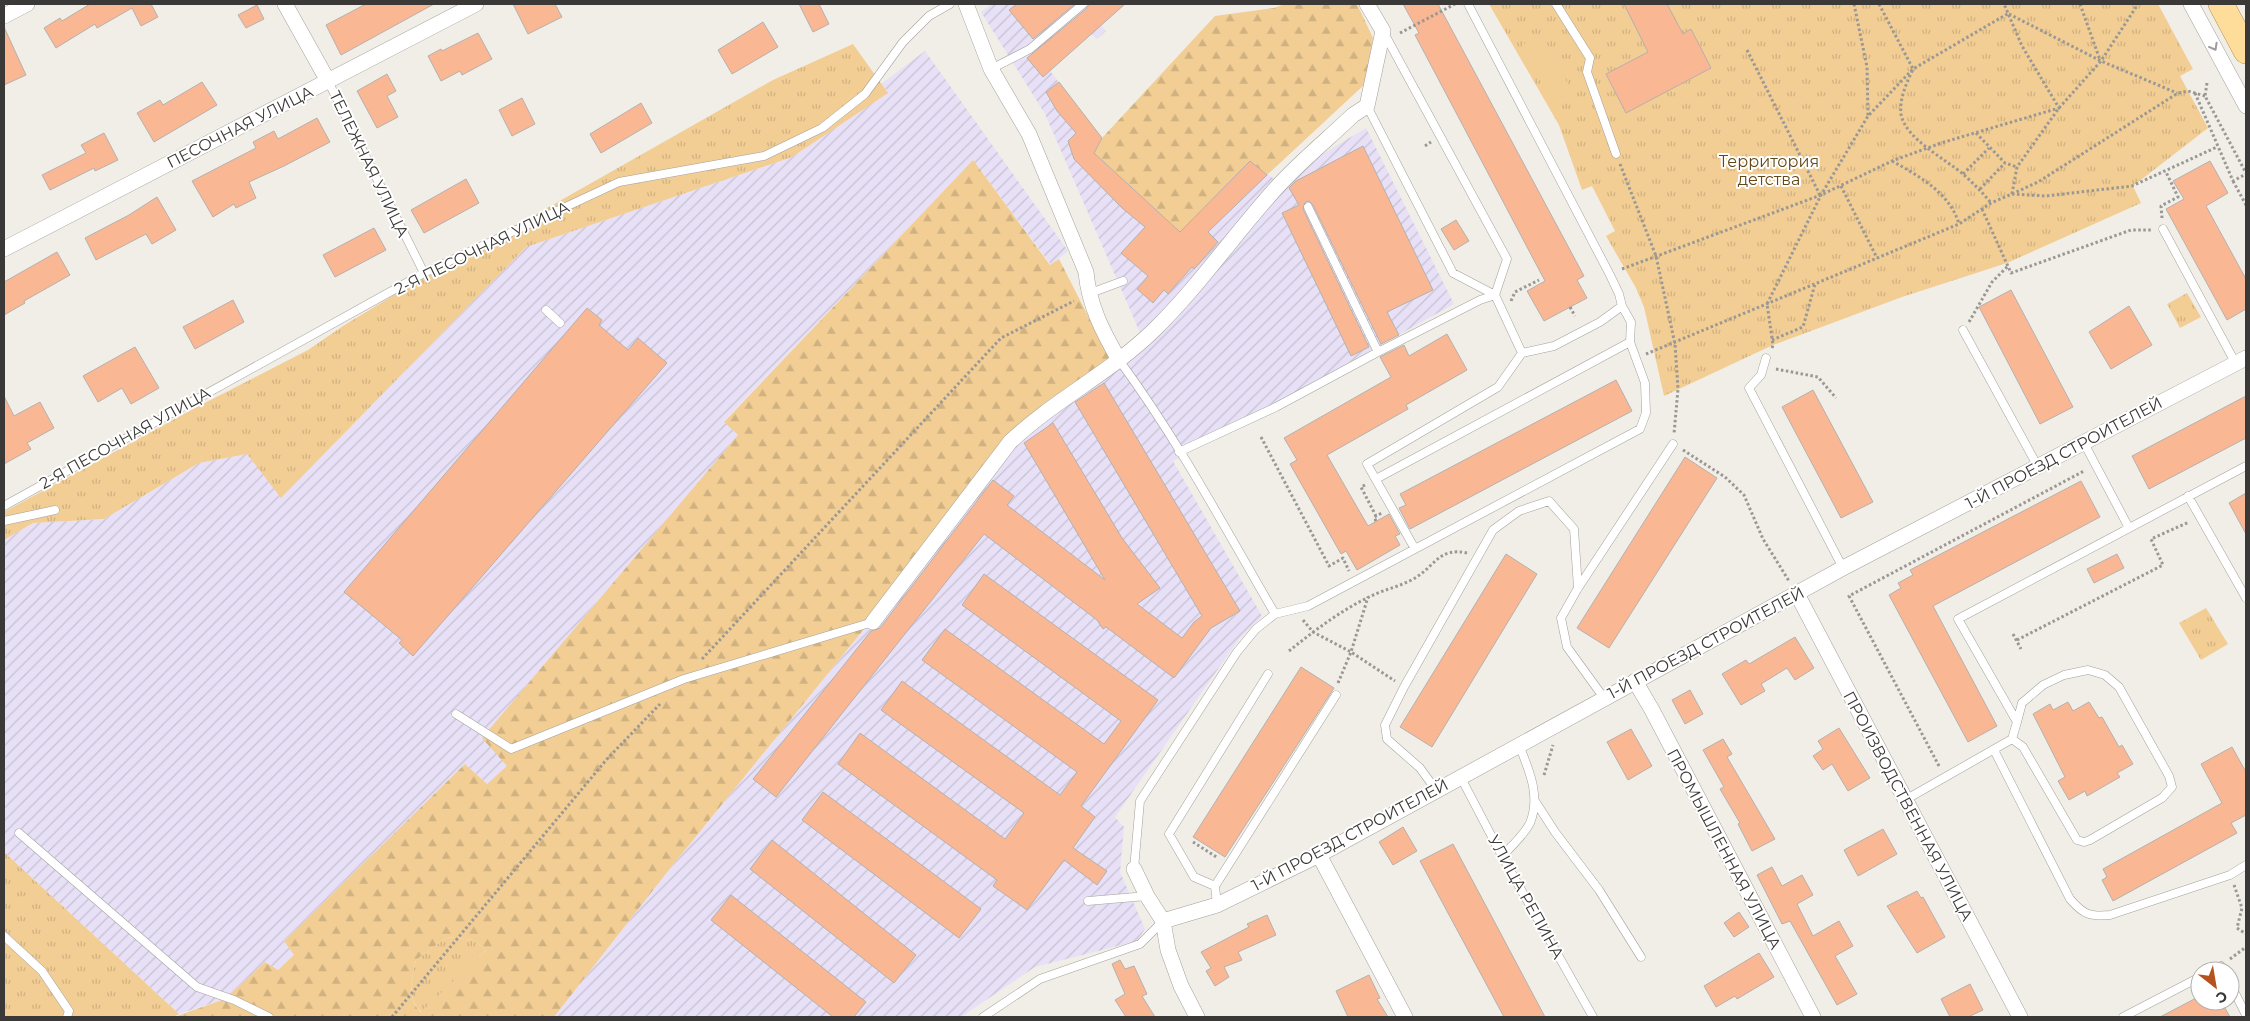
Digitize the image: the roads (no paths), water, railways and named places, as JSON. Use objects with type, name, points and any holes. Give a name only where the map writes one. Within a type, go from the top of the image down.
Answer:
[{"type":"main road","points":[[2220,4],[2246,51]]},
{"type":"street","points":[[4,16],[27,4]]},
{"type":"street","name":"ТЕЛЕЖНАЯ УЛИЦА","points":[[285,4],[328,81]]},
{"type":"street","name":"ПЕСОЧНАЯ УЛИЦА","points":[[4,249],[476,4]]},
{"type":"street","points":[[966,4],[991,69],[1029,134],[1086,272],[1088,294],[1099,325],[1119,360]]},
{"type":"street","points":[[873,622],[1010,442],[1031,422],[1119,360],[1153,330],[1197,285],[1278,185],[1353,115],[1367,106],[1383,31],[1367,4]]},
{"type":"street","points":[[2190,4],[2246,106]]},
{"type":"street","name":"1-Й ПРОЕЗД СТРОИТЕЛЕЙ","points":[[1163,921],[1217,904],[1319,855],[1460,776],[1843,568],[2241,361]]},
{"type":"street","name":"ПРОИЗВОДСТВЕННАЯ УЛИЦА","points":[[1792,597],[1905,800],[2020,1017]]},
{"type":"street","name":"ПРОМЫШЛЕННАЯ УЛИЦА","points":[[1635,681],[1813,1017]]},
{"type":"street","points":[[1319,855],[1405,1017]]},
{"type":"street","points":[[1134,869],[1147,896],[1163,921],[1168,950],[1181,986],[1197,1017]]},
{"type":"lane","name":"2-Я ПЕСОЧНАЯ УЛИЦА","points":[[4,506],[424,273],[620,182],[764,156],[822,128],[864,94],[904,42],[929,16],[950,4]]},
{"type":"lane","points":[[991,69],[1030,49],[1083,4]]},
{"type":"lane","points":[[1134,869],[1140,801],[1237,652],[1256,629],[1275,614],[1308,606],[1640,429],[1646,413],[1645,383],[1630,342],[1631,322],[1622,306],[1619,294],[1610,275],[1468,4]]},
{"type":"lane","points":[[1556,4],[1590,58],[1587,72],[1616,154]]},
{"type":"lane","points":[[1383,31],[1507,260],[1495,295]]},
{"type":"lane","name":"ТЕЛЕЖНАЯ УЛИЦА","points":[[328,81],[424,273]]},
{"type":"lane","points":[[1367,106],[1453,272],[1495,295],[1522,353]]},
{"type":"lane","points":[[1308,207],[1378,352]]},
{"type":"lane","points":[[2163,229],[2241,361]]},
{"type":"lane","points":[[1088,294],[1123,281]]},
{"type":"lane","points":[[1179,452],[1276,407],[1378,352],[1480,300],[1495,295]]},
{"type":"lane","points":[[1415,549],[1367,464],[1498,387],[1522,353],[1554,346],[1600,322],[1622,306]]},
{"type":"lane","points":[[546,310],[560,323]]},
{"type":"lane","points":[[1963,330],[2038,467]]},
{"type":"lane","points":[[1376,479],[1630,342]]},
{"type":"lane","points":[[1766,358],[1761,375],[1749,388],[1843,568]]},
{"type":"lane","points":[[1119,360],[1138,386],[1179,452],[1275,614]]},
{"type":"lane","points":[[2084,443],[2128,528]]},
{"type":"lane","points":[[1604,698],[1567,647],[1561,618],[1578,588],[1673,444]]},
{"type":"lane","points":[[2017,722],[1958,619],[2246,466]]},
{"type":"lane","points":[[2188,496],[2198,518],[2246,598]]},
{"type":"lane","points":[[1436,790],[1420,768],[1387,739],[1385,725],[1404,687],[1493,530],[1518,512],[1549,500],[1574,529],[1578,588]]},
{"type":"lane","points":[[4,521],[55,510]]},
{"type":"lane","points":[[456,714],[511,749],[684,679],[873,622]]},
{"type":"lane","points":[[1905,800],[2012,739],[2022,703],[2043,685],[2064,675],[2088,670],[2105,674],[2118,687],[2169,776],[2172,787],[2162,798],[2084,842],[2078,840],[2024,747],[2012,739]]},
{"type":"lane","points":[[1215,886],[1194,877],[1169,834],[1268,674]]},
{"type":"lane","points":[[1217,904],[1215,886],[1336,695]]},
{"type":"lane","points":[[1502,856],[1529,824],[1535,802],[1532,778],[1519,745]]},
{"type":"lane","points":[[1994,750],[2070,898],[2080,910],[2094,916],[2110,915],[2230,875],[2246,865]]},
{"type":"lane","name":"УЛИЦА РЕПИНА","points":[[1460,776],[1502,856],[1593,1017]]},
{"type":"lane","points":[[1535,802],[1554,832],[1599,890],[1641,957]]},
{"type":"lane","points":[[19,833],[197,987],[234,1000],[269,1017]]},
{"type":"lane","points":[[1088,901],[1147,896]]},
{"type":"lane","points":[[983,1017],[1040,979],[1140,944],[1163,921]]},
{"type":"lane","points":[[4,936],[42,970],[69,1011],[67,1017]]},
{"type":"lane","points":[[2123,1017],[2190,981]]},
{"type":"lane","points":[[2240,1003],[2246,1015]]},
{"type":"park label","name":"Территория детства","points":[[1769,170]]}]
